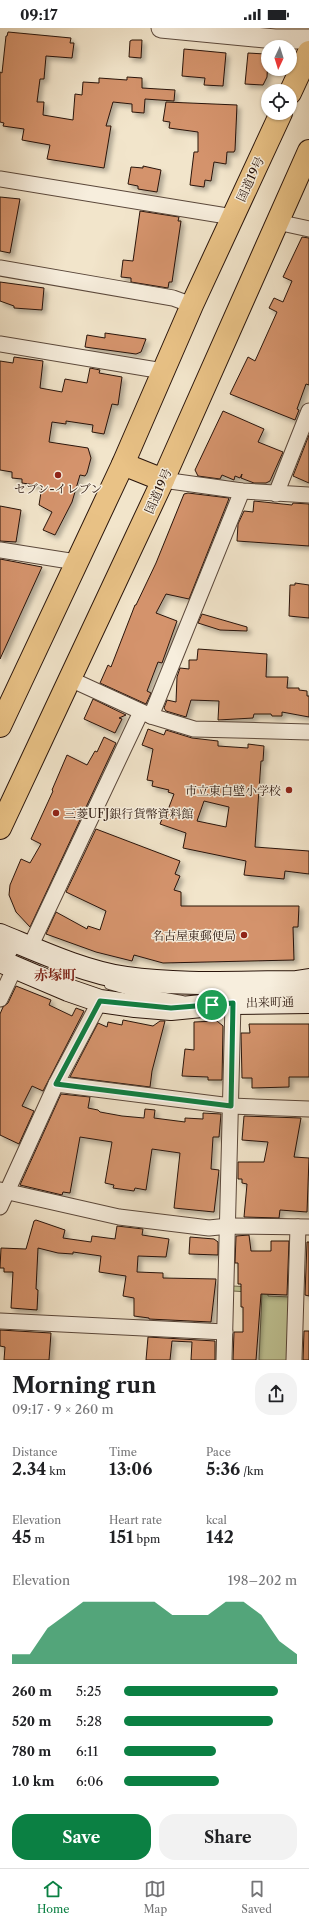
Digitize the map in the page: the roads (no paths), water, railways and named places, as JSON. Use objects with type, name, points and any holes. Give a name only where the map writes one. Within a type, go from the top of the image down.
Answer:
[{"type":"highway","points":[[294,84],[309,52]]},
{"type":"highway","name":"国道19号","points":[[0,726],[123,464],[192,305],[278,120]]},
{"type":"highway","name":"国道19号","points":[[0,828],[163,480],[309,151]]},
{"type":"highway","points":[[123,464],[163,480]]},
{"type":"main road","name":"出来町通","points":[[0,935],[16,957],[68,990],[99,991],[171,1008],[222,1004],[309,1002]]},
{"type":"main road","name":"出来町通","points":[[16,957],[91,970],[126,978],[181,982],[305,982]]},
{"type":"street","points":[[161,28],[275,39],[309,39]]},
{"type":"street","points":[[0,179],[233,217]]},
{"type":"street","points":[[277,222],[309,229]]},
{"type":"street","points":[[0,268],[173,298],[192,305]]},
{"type":"street","points":[[0,344],[163,371]]},
{"type":"street","points":[[276,494],[309,411]]},
{"type":"street","points":[[163,480],[242,491],[309,495]]},
{"type":"street","points":[[0,999],[16,957],[146,714],[242,491]]},
{"type":"street","points":[[0,550],[76,562]]},
{"type":"street","points":[[70,679],[146,714],[194,729],[309,732]]},
{"type":"street","points":[[0,1207],[3,1191],[56,1084],[99,991]]},
{"type":"street","points":[[222,1004],[231,1106],[229,1226],[224,1360]]},
{"type":"street","points":[[56,1084],[231,1106],[309,1109]]},
{"type":"street","points":[[3,1191],[119,1217],[209,1228],[229,1226],[304,1227],[294,1360]]},
{"type":"street","points":[[0,1320],[225,1332]]},
{"type":"lane","points":[[0,947],[16,957]]},
{"type":"lane","points":[[50,965],[78,975]]},
{"type":"place","name":"セブン-イレブン","points":[[58,475]]},
{"type":"place","name":"市立東白壁小学校","points":[[289,790]]},
{"type":"place","name":"三菱UFJ銀行貨幣資料館","points":[[56,813]]},
{"type":"place","name":"名古屋東郵便局","points":[[244,935]]},
{"type":"district","name":"赤塚町","points":[[55,975]]}]
